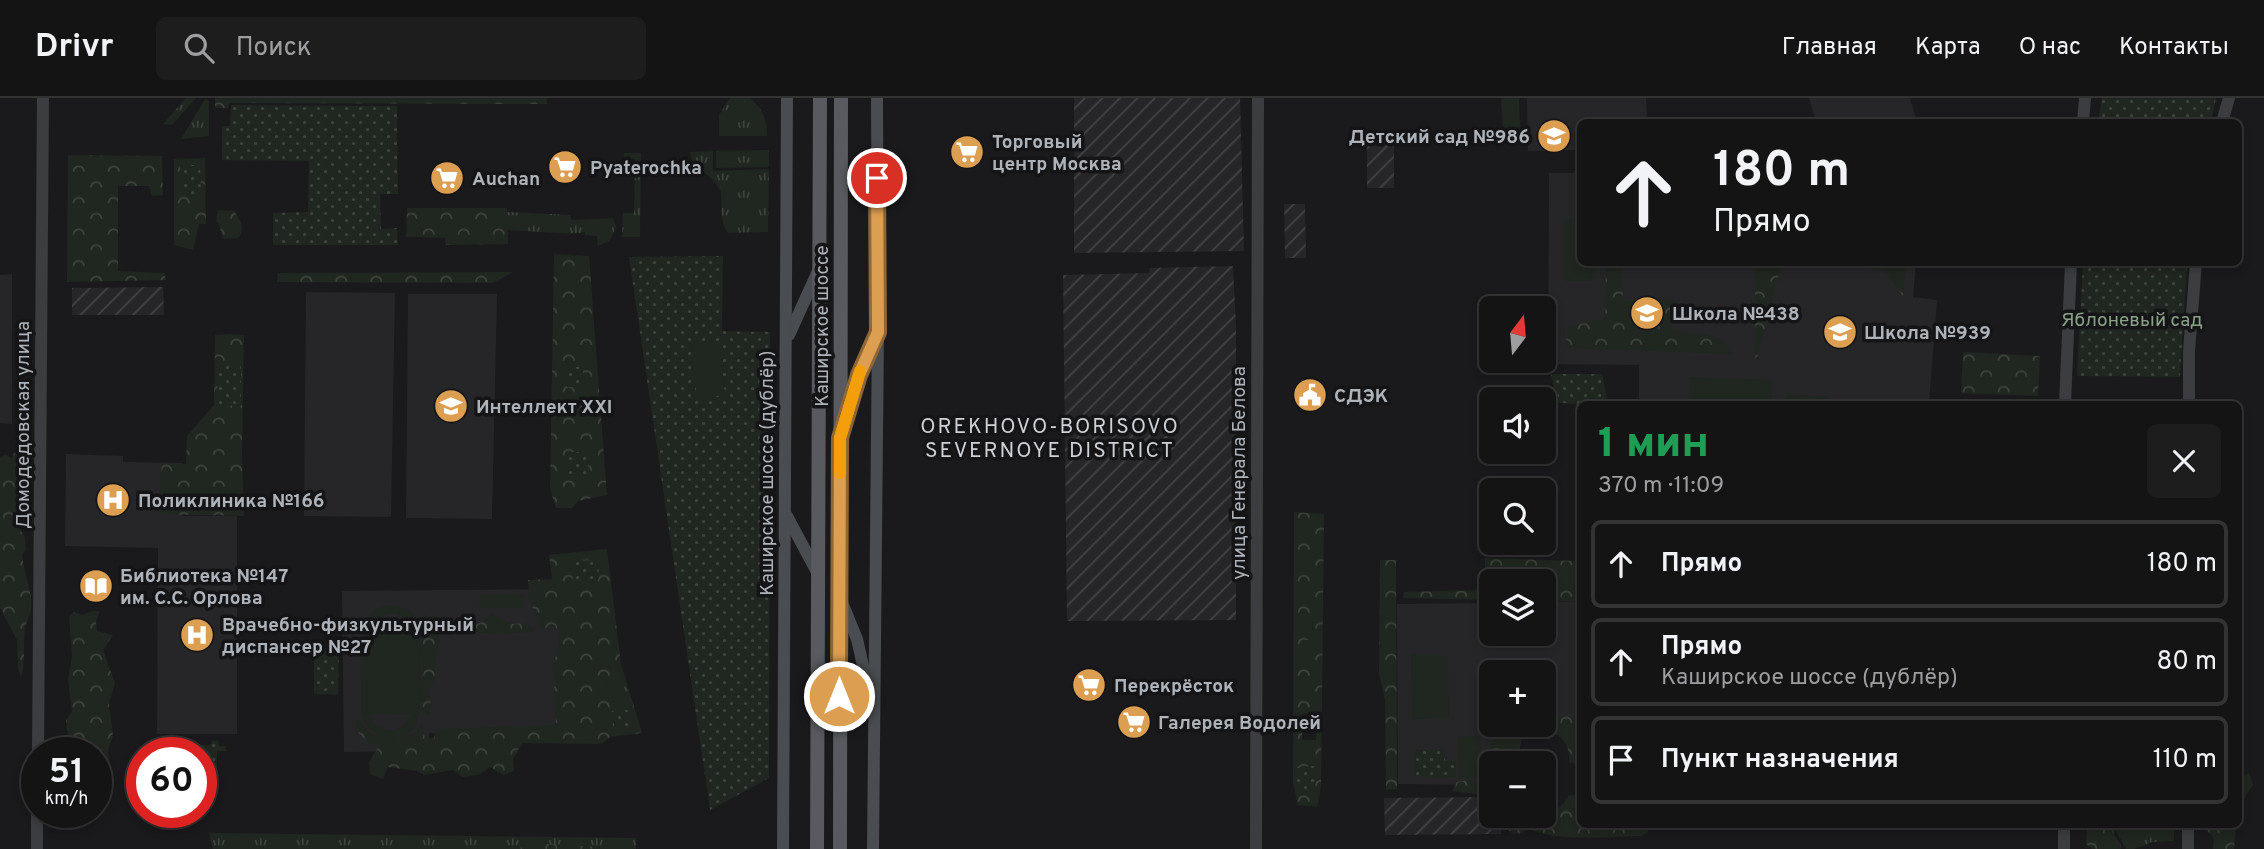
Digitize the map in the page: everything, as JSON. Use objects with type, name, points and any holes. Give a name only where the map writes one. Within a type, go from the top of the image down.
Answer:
[{"type":"main road","name":"Каширское шоссе (дублёр)","points":[[783,849],[786,98]]},
{"type":"main road","name":"Каширское шоссе","points":[[817,849],[820,98]]},
{"type":"main road","name":"Каширское шоссе","points":[[840,849],[841,98]]},
{"type":"main road","points":[[873,849],[878,332],[877,98]]},
{"type":"main road","points":[[786,345],[793,323],[820,266]]},
{"type":"main road","points":[[840,438],[859,375],[878,332]]},
{"type":"main road","points":[[785,513],[818,574]]},
{"type":"main road","points":[[839,594],[856,639],[874,714]]},
{"type":"street","name":"Домодедовская улица","points":[[38,737],[43,98]]},
{"type":"street","name":"улица Генерала Белова","points":[[1256,849],[1258,98]]},
{"type":"street","points":[[2083,119],[2085,98]]},
{"type":"street","points":[[2223,119],[2229,98]]},
{"type":"street","points":[[2065,401],[2071,266]]},
{"type":"street","points":[[2189,401],[2189,351],[2196,266]]},
{"type":"street","points":[[37,828],[37,849]]},
{"type":"street","points":[[2064,828],[2064,849]]},
{"type":"street","points":[[2188,828],[2188,849]]},
{"type":"shaded area","points":[[1074,98],[1240,98],[1244,251],[1074,253]]},
{"type":"shaded area","name":"Детский сад №986","points":[[1527,98],[1646,98],[1647,119],[1577,119],[1577,150],[1528,151]]},
{"type":"shaded area","points":[[1809,98],[1910,98],[1916,119],[1815,119]]},
{"type":"shaded area","points":[[1367,140],[1394,140],[1394,188],[1367,188]]},
{"type":"shaded area","points":[[1549,173],[1577,173],[1577,266],[1916,266],[1913,297],[1937,300],[1929,401],[1639,401],[1639,365],[1556,364],[1556,296],[1548,296]]},
{"type":"shaded area","points":[[1284,204],[1305,204],[1306,258],[1285,258]]},
{"type":"shaded area","points":[[1233,266],[1236,327],[1236,620],[1067,621],[1063,275],[1149,273],[1150,268]]},
{"type":"shaded area","points":[[12,274],[12,424],[0,423],[0,275]]},
{"type":"shaded area","points":[[163,287],[164,315],[72,315],[72,288]]},
{"type":"shaded area","points":[[306,292],[395,293],[391,517],[304,516]]},
{"type":"shaded area","name":"Интеллект XXI","points":[[408,294],[497,294],[492,519],[406,518]]},
{"type":"shaded area","name":"Врачебно-физкультурный диспансер №27","points":[[66,454],[123,456],[123,462],[183,463],[183,516],[237,516],[237,734],[157,734],[158,548],[65,546]]},
{"type":"shaded area","points":[[574,589],[597,734],[429,733],[429,751],[344,752],[342,591]]},
{"type":"shaded area","points":[[1556,602],[1577,602],[1577,735],[1556,735],[1556,660],[1479,660],[1479,737],[1522,737],[1520,751],[1479,751],[1479,785],[1398,784],[1397,604],[1479,603],[1479,646],[1556,646]]},
{"type":"shaded area","points":[[1479,797],[1479,828],[1501,828],[1501,834],[1385,835],[1384,798]]},
{"type":"green space","points":[[186,98],[196,98],[172,125],[163,124]]},
{"type":"green space","points":[[215,98],[547,98],[547,104],[229,103],[228,108],[215,108]]},
{"type":"green space","points":[[730,98],[750,98],[754,102],[765,119],[767,136],[719,136],[719,115]]},
{"type":"green space","points":[[1501,98],[1519,98],[1520,127],[1503,128]]},
{"type":"green space","points":[[2102,98],[2216,98],[2212,119],[2098,119]]},
{"type":"green space","points":[[205,99],[209,101],[209,136],[181,139]]},
{"type":"green space","points":[[231,105],[397,106],[398,194],[380,194],[381,229],[397,228],[398,245],[273,245],[273,213],[308,212],[309,161],[222,160],[222,126],[230,126]]},
{"type":"green space","points":[[769,150],[769,167],[716,168],[716,151]]},
{"type":"green space","points":[[713,151],[713,171],[769,169],[768,232],[728,233],[722,218],[721,191],[695,165],[690,152]]},
{"type":"green space","points":[[624,153],[641,153],[640,237],[622,237],[623,213],[634,213],[635,159],[624,158]]},
{"type":"green space","points":[[68,155],[162,156],[163,195],[152,196],[149,186],[118,186],[118,271],[164,273],[166,280],[67,282]]},
{"type":"green space","points":[[205,158],[206,224],[199,224],[193,250],[174,245],[174,159]]},
{"type":"green space","points":[[180,165],[200,165],[201,196],[180,195]]},
{"type":"green space","points":[[407,208],[507,208],[508,244],[446,245],[445,238],[406,237]]},
{"type":"green space","points":[[218,210],[234,211],[241,224],[239,238],[223,239],[216,221]]},
{"type":"green space","points":[[507,212],[570,215],[572,220],[613,218],[616,226],[610,241],[598,246],[597,236],[585,235],[585,232],[574,234],[507,230]]},
{"type":"green space","points":[[1564,219],[1577,219],[1577,266],[1595,266],[1594,281],[1564,281]]},
{"type":"green space","points":[[554,254],[589,256],[607,495],[578,501],[572,508],[556,508],[550,489]]},
{"type":"green space","points":[[723,256],[722,331],[770,332],[769,778],[710,810],[629,257]]},
{"type":"green space","points":[[1606,266],[1622,266],[1623,301],[1675,300],[1671,330],[1719,337],[1734,354],[1566,348],[1567,327],[1605,318]]},
{"type":"green space","points":[[1755,266],[1781,266],[1755,366]]},
{"type":"green space","points":[[1855,266],[1906,266],[1903,296],[1884,271]]},
{"type":"green space","name":"Яблоневый сад","points":[[2083,266],[2187,266],[2180,377],[2077,376]]},
{"type":"green space","points":[[513,272],[493,283],[277,282],[278,273]]},
{"type":"green space","points":[[215,335],[244,335],[244,516],[158,514],[162,464],[186,464],[187,436],[214,405]]},
{"type":"green space","points":[[719,341],[725,395],[697,398],[691,344]]},
{"type":"green space","points":[[1963,352],[2040,356],[2038,396],[1961,393]]},
{"type":"green space","points":[[218,364],[241,364],[241,406],[217,405]]},
{"type":"green space","points":[[567,367],[583,367],[583,388],[567,387]]},
{"type":"green space","points":[[1602,374],[1607,401],[1577,401],[1577,413],[1576,404],[1556,403],[1551,375]]},
{"type":"green space","points":[[1690,377],[1772,380],[1771,401],[1689,401]]},
{"type":"green space","points":[[1787,394],[1827,397],[1826,401],[1786,401]]},
{"type":"green space","points":[[25,445],[26,459],[21,469],[23,508],[19,528],[25,537],[26,550],[22,554],[31,612],[25,629],[21,678],[17,640],[0,608],[0,457],[6,455],[12,458],[14,453]]},
{"type":"green space","points":[[568,452],[588,452],[588,478],[568,478]]},
{"type":"green space","points":[[1294,512],[1324,514],[1321,788],[1317,807],[1298,805],[1293,782]],"holes":[[[1316,713],[1316,740],[1302,740],[1302,714]]]},
{"type":"green space","points":[[607,549],[621,664],[642,733],[610,737],[602,744],[522,743],[513,759],[514,771],[503,775],[490,767],[481,774],[463,777],[453,770],[425,775],[417,771],[388,767],[383,779],[370,774],[369,763],[378,746],[368,743],[355,729],[357,718],[371,733],[387,739],[407,737],[422,723],[425,739],[434,738],[435,729],[556,725],[553,663],[558,650],[558,635],[555,625],[541,629],[529,598],[528,580],[552,579],[549,555]]},
{"type":"green space","points":[[1485,558],[1577,561],[1577,602],[1556,601],[1556,569],[1485,569]]},
{"type":"green space","points":[[598,560],[599,579],[573,581],[572,561]]},
{"type":"green space","points":[[1380,560],[1396,560],[1397,789],[1386,790],[1385,700],[1379,672]]},
{"type":"green space","points":[[1479,590],[1479,600],[1403,598],[1404,592]]},
{"type":"green space","points":[[523,594],[523,608],[479,608],[479,595]]},
{"type":"green space","points":[[387,605],[397,606],[409,611],[419,622],[421,671],[418,720],[412,730],[397,739],[388,739],[372,731],[361,715],[362,627],[372,611]],"holes":[[[395,613],[405,618],[412,629],[371,628],[378,617]],[[369,714],[410,715],[411,715],[403,727],[389,731],[374,724]]]},
{"type":"green space","points":[[100,611],[96,622],[97,631],[113,635],[103,650],[115,683],[109,703],[112,739],[68,737],[66,720],[72,711],[68,680],[72,656],[69,617],[74,612],[82,615]]},
{"type":"green space","points":[[493,613],[512,624],[529,623],[534,629],[532,632],[499,634],[439,630],[435,680],[428,690],[431,706],[429,716],[422,713],[418,691],[424,673],[421,652],[424,615],[478,624]]},
{"type":"green space","points":[[1302,640],[1315,640],[1315,667],[1302,667]]},
{"type":"green space","points":[[314,648],[339,648],[338,695],[314,694]]},
{"type":"green space","points":[[1411,654],[1448,654],[1449,718],[1412,719]]},
{"type":"green space","points":[[607,679],[623,679],[626,701],[609,702]]},
{"type":"green space","points":[[629,710],[630,727],[613,728],[612,711]]},
{"type":"green space","points":[[1556,717],[1577,718],[1577,764],[1569,762],[1569,751],[1558,735]]},
{"type":"green space","points":[[1458,737],[1480,737],[1479,778],[1459,779]]},
{"type":"green space","points":[[1521,737],[1518,751],[1486,751],[1493,738]]},
{"type":"green space","points":[[217,741],[219,746],[226,746],[226,751],[217,751]]},
{"type":"green space","points":[[1444,749],[1445,761],[1456,761],[1456,777],[1414,778],[1414,750]]},
{"type":"green space","points":[[1315,766],[1315,789],[1296,790],[1296,767]]},
{"type":"green space","points":[[2249,773],[2253,785],[2242,801],[2242,776]]},
{"type":"green space","points":[[1479,781],[1479,793],[1452,791],[1457,782]]},
{"type":"green space","points":[[1569,795],[1577,795],[1577,828],[1648,828],[1648,832],[1641,836],[1569,837],[1530,829],[1556,828],[1556,809]]},
{"type":"green space","points":[[1507,828],[1528,828],[1520,834],[1511,833]]},
{"type":"green space","points":[[2113,828],[2121,845],[2120,849],[2092,849],[2086,844],[2087,830]]},
{"type":"green space","points":[[2115,828],[2174,828],[2174,841],[2152,842],[2126,849]]},
{"type":"green space","points":[[2205,828],[2236,828],[2234,849],[2213,849],[2214,839]]},
{"type":"green space","points":[[209,833],[636,838],[636,849],[213,849]]},
{"type":"green space","points":[[532,843],[596,847],[601,849],[518,849]]},
{"type":"slow traffic","points":[[840,473],[840,438],[860,371]]},
{"type":"place","name":"Детский сад №986","points":[[1554,136]]},
{"type":"place","name":"Торговый центр Москва","points":[[967,152]]},
{"type":"place","name":"Pyaterochka","points":[[565,167]]},
{"type":"place","name":"Auchan","points":[[447,178]]},
{"type":"place","name":"Школа №438","points":[[1647,313]]},
{"type":"place","name":"Школа №939","points":[[1840,332]]},
{"type":"place","name":"СДЭК","points":[[1310,395]]},
{"type":"place","name":"Интеллект XXI","points":[[451,406]]},
{"type":"place","name":"Поликлиника №166","points":[[113,500]]},
{"type":"place","name":"Библиотека №147 им. С.С. Орлова","points":[[96,586]]},
{"type":"place","name":"Врачебно-физкультурный диспансер №27","points":[[197,635]]},
{"type":"place","name":"Перекрёсток","points":[[1089,685]]},
{"type":"place","name":"Галерея Водолей","points":[[1134,722]]},
{"type":"district","name":"OREKHOVO-BORISOVO SEVERNOYE DISTRICT","points":[[1050,438]]},
{"type":"route","points":[[839,696],[840,438],[859,375],[878,332],[877,178]]}]
